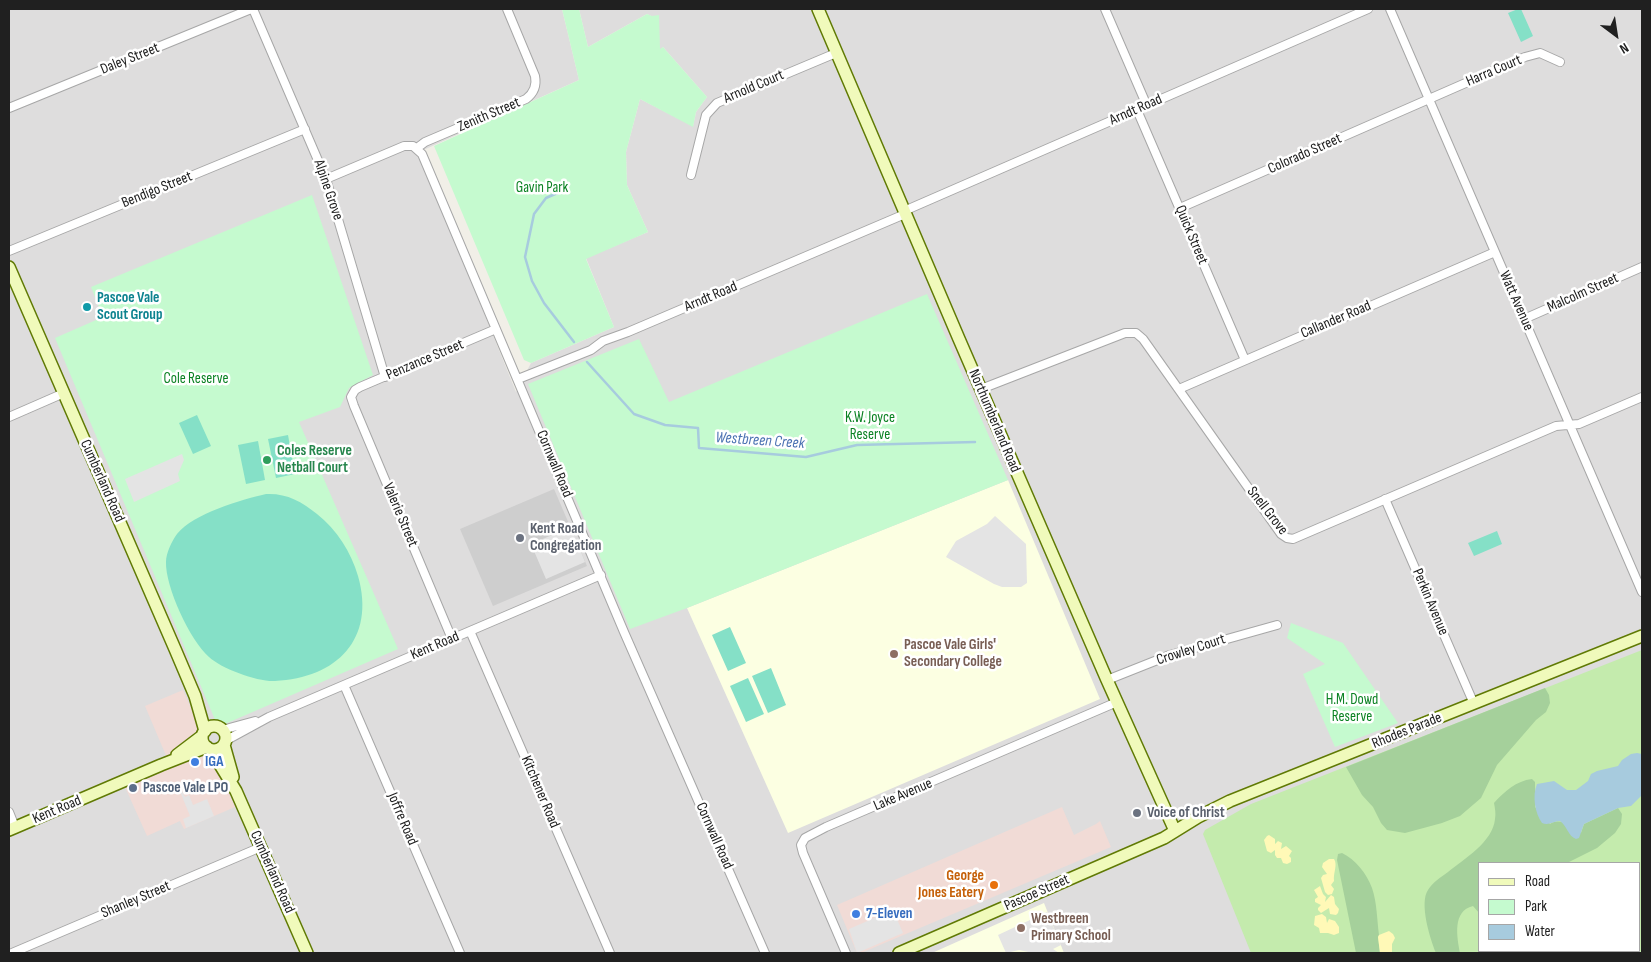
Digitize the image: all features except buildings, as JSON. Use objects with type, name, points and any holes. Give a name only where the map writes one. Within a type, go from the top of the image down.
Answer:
[{"type":"main road","name":"Northumberland Road","points":[[818,9],[981,390],[1175,831]]},
{"type":"main road","name":"Cumberland Road","points":[[9,267],[195,696],[216,735],[236,791],[304,952]]},
{"type":"main road","name":"Rhodes Parade","points":[[1175,831],[1230,801],[1642,636]]},
{"type":"main road","name":"Cumberland Road","points":[[216,735],[203,742],[236,791]]},
{"type":"main road","name":"Kent Road","points":[[12,829],[161,765],[209,749],[218,749],[216,735],[161,765]]},
{"type":"main road","name":"Pascoe Street","points":[[899,953],[1114,860],[1175,831]]},
{"type":"street","name":"Daley Street","points":[[9,108],[252,9]]},
{"type":"street","name":"Alpine Grove","points":[[252,9],[326,179],[386,377]]},
{"type":"street","name":"Zenith Street","points":[[416,148],[425,142],[526,99],[533,93],[536,82],[535,76],[507,9]]},
{"type":"street","points":[[1105,9],[1147,106]]},
{"type":"street","name":"Arndt Road","points":[[518,380],[592,350],[607,339],[628,332],[905,213],[1368,9]]},
{"type":"street","name":"Watt Avenue","points":[[1390,9],[1642,592]]},
{"type":"street","name":"Arnold Court","points":[[691,176],[706,115],[717,103],[836,52]]},
{"type":"street","name":"Harra Court","points":[[1429,99],[1530,56],[1544,54],[1560,62]]},
{"type":"street","name":"Colorado Street","points":[[1180,208],[1429,99]]},
{"type":"street","name":"Quick Street","points":[[1137,110],[1245,360]]},
{"type":"street","name":"Bendigo Street","points":[[9,250],[305,129]]},
{"type":"street","points":[[326,179],[397,148],[410,145],[416,148]]},
{"type":"street","name":"Cornwall Road","points":[[416,148],[424,159],[600,576],[765,953]]},
{"type":"street","name":"Callander Road","points":[[1179,389],[1494,252]]},
{"type":"street","name":"Malcolm Street","points":[[1524,319],[1642,267]]},
{"type":"street","name":"Penzance Street","points":[[355,390],[496,329]]},
{"type":"street","name":"Snell Grove","points":[[981,390],[1125,333],[1131,332],[1140,335],[1281,534],[1287,538],[1297,538],[1556,426],[1584,422],[1642,397]]},
{"type":"street","name":"Valerie Street","points":[[355,390],[351,397],[354,406],[452,639]]},
{"type":"street","points":[[9,417],[64,393]]},
{"type":"street","name":"Perkin Avenue","points":[[1385,499],[1474,704]]},
{"type":"street","name":"Kent Road","points":[[216,735],[270,717],[600,576]]},
{"type":"street","name":"Crowley Court","points":[[1107,680],[1170,655],[1277,625]]},
{"type":"street","name":"Kitchener Road","points":[[470,631],[610,953]]},
{"type":"street","name":"Joffre Road","points":[[344,686],[460,953]]},
{"type":"street","name":"Lake Avenue","points":[[846,953],[803,853],[801,845],[805,838],[826,827],[1117,702]]},
{"type":"street","points":[[9,812],[12,829]]},
{"type":"street","name":"Shanley Street","points":[[12,953],[261,847]]},
{"type":"shaded area","points":[[9,9],[562,9],[579,80],[419,152],[516,392],[531,363],[614,327],[586,258],[648,232],[627,185],[626,152],[640,99],[693,126],[696,112],[707,97],[663,47],[660,50],[651,16],[647,14],[588,47],[579,9],[1642,9],[1642,953],[9,953]]},
{"type":"shaded area","points":[[182,454],[184,460],[178,474],[180,481],[134,502],[125,479]]},
{"type":"shaded area","name":"Pascoe Vale Girls' Secondary College","points":[[1008,480],[1100,699],[788,833],[687,608]]},
{"type":"shaded area","name":"Kent Road Congregation","points":[[554,489],[587,566],[493,606],[460,529]]},
{"type":"shaded area","points":[[995,516],[1026,544],[1027,583],[1021,587],[1002,587],[994,584],[946,557],[956,541],[987,524]]},
{"type":"shaded area","points":[[571,527],[585,562],[546,579],[531,544]]},
{"type":"shaded area","points":[[183,690],[235,807],[184,829],[180,821],[147,836],[125,787],[170,765],[145,706]]},
{"type":"shaded area","points":[[179,789],[181,789],[185,797],[189,795],[193,805],[207,799],[214,816],[186,828],[183,819],[190,816]]},
{"type":"shaded area","points":[[1062,807],[1074,835],[1100,821],[1111,847],[861,953],[857,953],[837,905]]},
{"type":"shaded area","name":"Westbreen Primary School","points":[[1044,903],[1064,953],[932,953]]},
{"type":"shaded area","points":[[893,910],[903,933],[857,953],[849,929]]},
{"type":"shaded area","points":[[1047,912],[1061,945],[1053,949],[1059,953],[1033,953],[1019,950],[1006,953],[998,935]]},
{"type":"green space","name":"Gavin Park","points":[[562,9],[579,9],[588,47],[647,14],[652,16],[659,15],[660,49],[663,47],[707,97],[696,112],[693,127],[640,99],[626,152],[627,185],[648,232],[586,259],[614,327],[531,363],[524,360],[434,146],[579,80]]},
{"type":"green space","points":[[1521,9],[1533,36],[1521,42],[1508,13]]},
{"type":"green space","name":"Cole Reserve","points":[[312,195],[373,375],[349,388],[340,407],[299,422],[398,649],[218,727],[55,338],[103,317],[91,287]]},
{"type":"green space","name":"K.W. Joyce Reserve","points":[[927,294],[1008,480],[630,629],[528,384],[639,339],[669,402]]},
{"type":"green space","points":[[197,415],[211,446],[193,454],[179,423]]},
{"type":"green space","points":[[288,435],[295,474],[276,478],[268,439]]},
{"type":"green space","points":[[258,441],[265,480],[246,484],[238,445]]},
{"type":"green space","points":[[266,494],[287,496],[305,505],[331,527],[351,558],[358,576],[362,598],[361,619],[356,636],[347,651],[333,663],[317,672],[297,678],[275,681],[250,677],[222,666],[209,657],[194,639],[180,612],[170,585],[166,562],[173,540],[185,526],[218,508]]},
{"type":"green space","points":[[1497,531],[1502,544],[1474,556],[1468,543]]},
{"type":"green space","name":"H.M. Dowd Reserve","points":[[1291,623],[1343,643],[1398,723],[1335,747],[1303,674],[1325,664],[1287,638]]},
{"type":"green space","points":[[730,627],[746,663],[728,671],[712,635]]},
{"type":"green space","points":[[1642,650],[1642,953],[1251,953],[1203,834],[1205,830],[1251,804]]},
{"type":"green space","points":[[771,668],[786,705],[768,713],[752,676]]},
{"type":"green space","points":[[748,678],[764,714],[746,722],[730,686]]},
{"type":"green space","points":[[1545,688],[1549,695],[1550,703],[1546,712],[1536,720],[1497,765],[1481,798],[1460,816],[1405,833],[1387,830],[1373,807],[1362,795],[1346,767]]},
{"type":"green space","points":[[1532,779],[1535,782],[1535,807],[1550,824],[1562,822],[1581,833],[1584,824],[1618,808],[1622,814],[1621,824],[1615,833],[1597,848],[1569,862],[1478,862],[1478,912],[1473,906],[1466,909],[1459,919],[1457,932],[1460,953],[1436,953],[1428,930],[1425,912],[1428,890],[1437,880],[1477,849],[1493,827],[1495,819],[1494,803],[1511,787]]},
{"type":"green space","points":[[1342,853],[1360,868],[1367,877],[1374,893],[1380,953],[1356,953],[1337,860],[1338,854]]},
{"type":"sand","points":[[1269,835],[1275,839],[1275,844],[1278,841],[1282,843],[1281,849],[1286,846],[1292,851],[1289,856],[1291,862],[1283,863],[1281,858],[1277,858],[1275,855],[1275,850],[1271,853],[1267,851],[1264,840]]},
{"type":"sand","points":[[1329,859],[1334,859],[1335,866],[1334,881],[1331,885],[1334,889],[1332,894],[1328,895],[1325,892],[1321,878],[1327,874],[1322,867],[1323,863]]},
{"type":"sand","points":[[1320,886],[1326,897],[1325,902],[1331,895],[1334,897],[1335,904],[1339,909],[1336,915],[1330,914],[1329,908],[1321,913],[1318,910],[1321,905],[1315,902],[1315,899],[1318,897],[1314,890]]},
{"type":"sand","points":[[1322,914],[1326,917],[1327,923],[1329,919],[1335,921],[1339,927],[1339,933],[1334,935],[1320,933],[1319,928],[1314,925],[1315,916]]},
{"type":"sand","points":[[1389,931],[1395,938],[1392,944],[1392,953],[1380,953],[1378,937]]},
{"type":"water","points":[[1631,754],[1642,754],[1642,795],[1631,806],[1618,808],[1584,824],[1579,838],[1576,839],[1571,836],[1560,821],[1547,824],[1542,823],[1535,804],[1537,784],[1554,781],[1567,790],[1576,790],[1588,781],[1591,774],[1618,766],[1622,760]]},
{"type":"waterway","name":"Westbreen Creek","points":[[562,191],[546,198],[534,214],[525,257],[532,281],[544,303],[574,342]]},
{"type":"waterway","name":"Westbreen Creek","points":[[587,362],[634,414],[665,425],[698,428],[699,448],[806,457],[857,445],[975,442]]},
{"type":"place","name":"Pascoe Vale Scout Group","points":[[87,307]]},
{"type":"place","name":"Coles Reserve Netball Court","points":[[267,460]]},
{"type":"place","name":"Kent Road Congregation","points":[[520,538]]},
{"type":"place","name":"Pascoe Vale Girls' Secondary College","points":[[894,654]]},
{"type":"place","name":"IGA","points":[[195,762]]},
{"type":"place","name":"Pascoe Vale LPO","points":[[133,788]]},
{"type":"place","name":"Voice of Christ","points":[[1137,813]]},
{"type":"place","name":"George Jones Eatery","points":[[994,885]]},
{"type":"place","name":"7-Eleven","points":[[856,914]]},
{"type":"place","name":"Westbreen Primary School","points":[[1021,928]]}]
